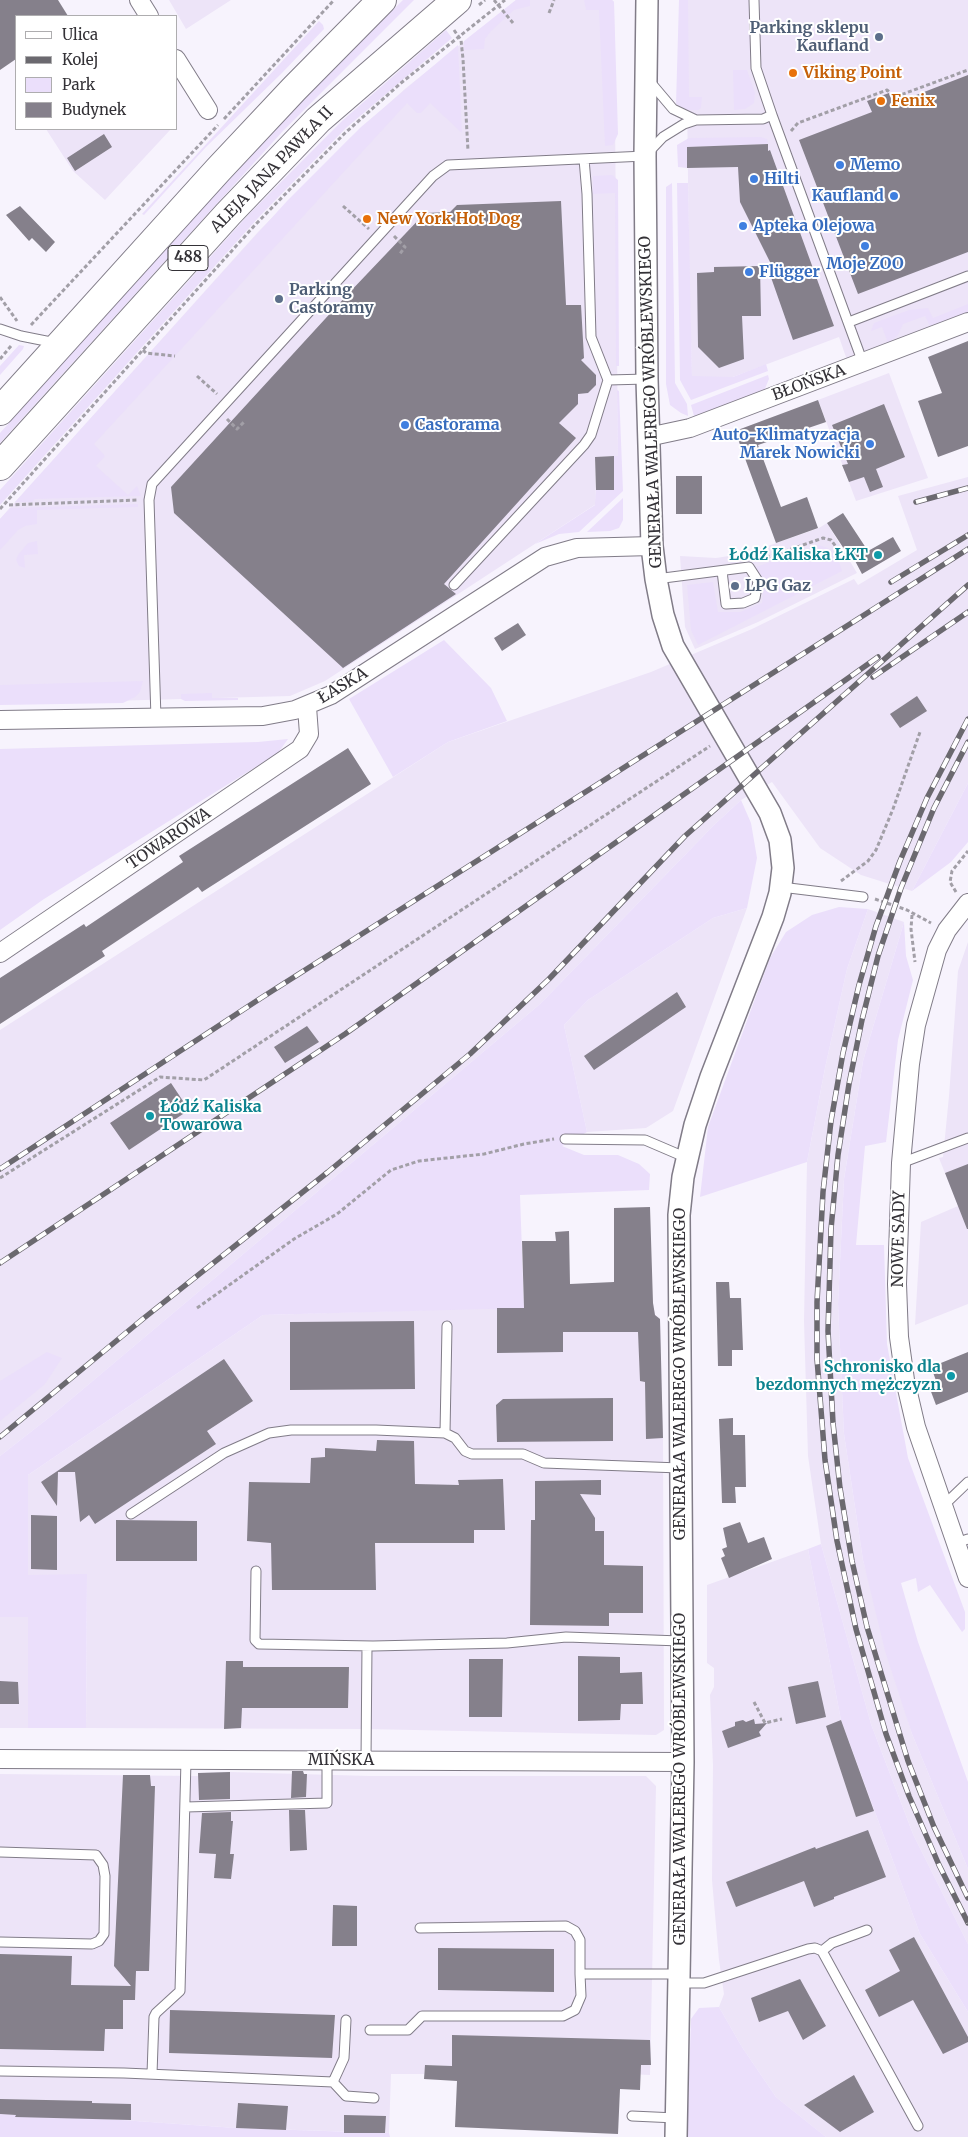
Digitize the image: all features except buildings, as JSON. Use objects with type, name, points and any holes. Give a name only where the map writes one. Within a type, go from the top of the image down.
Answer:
[{"type":"main road","name":"488","points":[[0,411],[287,95],[382,0]]},
{"type":"main road","name":"ALEJA JANA PAWŁA II","points":[[0,466],[228,214],[318,120],[464,5]]},
{"type":"street","points":[[139,0],[148,15]]},
{"type":"street","name":"GENERAŁA WALEREGO WRÓBLEWSKIEGO","points":[[647,0],[645,156],[647,379],[652,546],[656,579],[663,615],[673,646],[774,821],[783,858],[781,886],[773,917],[702,1101],[687,1158],[680,1195],[678,1247],[683,1762],[676,2128]]},
{"type":"street","points":[[178,62],[208,110]]},
{"type":"street","name":"BŁOŃSKA","points":[[648,437],[690,428],[968,322]]},
{"type":"street","name":"ŁASKA","points":[[0,720],[263,716],[308,707],[331,695],[545,557],[577,548],[652,546]]},
{"type":"street","name":"TOWAROWA","points":[[0,953],[300,749],[309,734],[308,707]]},
{"type":"street","name":"NOWE SADY","points":[[964,899],[937,950],[916,1025],[910,1064],[901,1163],[897,1284],[899,1337],[905,1380],[916,1427],[943,1506],[962,1541],[968,1578]]},
{"type":"street","name":"MIŃSKA","points":[[0,1759],[683,1762]]},
{"type":"lane","points":[[754,0],[756,68],[863,363]]},
{"type":"lane","points":[[647,78],[658,94],[673,109],[696,120]]},
{"type":"lane","points":[[156,718],[149,500],[150,488],[154,480],[442,168],[452,164],[645,156],[652,147],[673,129],[696,120],[763,119],[772,115]]},
{"type":"lane","points":[[454,585],[584,445],[591,435],[608,380],[591,336],[587,194],[584,158]]},
{"type":"lane","points":[[849,322],[968,276]]},
{"type":"lane","points":[[0,329],[35,340],[61,344]]},
{"type":"lane","points":[[608,380],[647,379]]},
{"type":"lane","points":[[656,579],[749,567],[758,582],[756,598],[742,603],[726,604],[722,571]]},
{"type":"lane","points":[[781,886],[863,897]]},
{"type":"lane","points":[[565,1138],[645,1140],[687,1158]]},
{"type":"lane","points":[[901,1163],[968,1138]]},
{"type":"lane","points":[[445,1433],[447,1326]]},
{"type":"lane","points":[[131,1514],[224,1453],[269,1433],[300,1430],[445,1433],[455,1438],[465,1450],[472,1454],[523,1454],[544,1463],[680,1468]]},
{"type":"lane","points":[[943,1506],[968,1482]]},
{"type":"lane","points":[[256,1571],[255,1640],[259,1644],[367,1646],[507,1643],[566,1637],[681,1642]]},
{"type":"lane","points":[[366,1760],[367,1646]]},
{"type":"lane","points":[[152,2074],[154,2017],[180,1991],[186,1760]]},
{"type":"lane","points":[[186,1807],[327,1804],[327,1760]]},
{"type":"lane","points":[[0,1852],[96,1855],[103,1864],[104,1876],[104,1934],[99,1941],[92,1944],[0,1942]]},
{"type":"lane","points":[[370,2030],[408,2030],[422,2016],[563,2016],[575,2010],[580,1996],[580,1940],[575,1931],[566,1926],[420,1928]]},
{"type":"lane","points":[[822,1951],[832,1943],[867,1930]]},
{"type":"lane","points":[[580,1974],[704,1982],[808,1949],[815,1948],[822,1951],[918,2126]]},
{"type":"lane","points":[[333,2082],[344,2058],[346,2020]]},
{"type":"lane","points":[[0,2071],[152,2074],[333,2082],[346,2096],[374,2098]]},
{"type":"lane","points":[[632,2116],[676,2128]]},
{"type":"path","points":[[28,328],[334,0]]},
{"type":"path","points":[[464,5],[485,0]]},
{"type":"path","points":[[494,0],[513,23]]},
{"type":"path","points":[[0,509],[255,225],[344,134],[401,83],[505,0]]},
{"type":"path","points":[[549,14],[554,0]]},
{"type":"path","points":[[452,27],[459,36],[463,59],[468,154]]},
{"type":"path","points":[[780,136],[794,130],[798,123],[887,90],[895,97],[968,70]]},
{"type":"path","points":[[343,206],[371,231]]},
{"type":"path","points":[[394,236],[406,247],[399,255]]},
{"type":"path","points":[[0,297],[20,326]]},
{"type":"path","points":[[0,359],[16,341]]},
{"type":"path","points":[[143,350],[146,353],[175,356]]},
{"type":"path","points":[[197,376],[219,397]]},
{"type":"path","points":[[227,420],[237,429],[244,422]]},
{"type":"path","points":[[9,505],[141,500]]},
{"type":"path","points":[[749,567],[760,561],[823,538],[831,540],[839,551]]},
{"type":"path","points":[[827,892],[868,861],[876,850],[893,809],[920,732]]},
{"type":"path","points":[[0,1178],[160,1077],[204,1080],[725,736]]},
{"type":"path","points":[[964,899],[953,889],[950,882],[952,871],[968,851]]},
{"type":"path","points":[[863,897],[885,901],[907,910],[912,915],[911,929],[914,959],[927,988]]},
{"type":"path","points":[[197,1308],[294,1240],[337,1214],[390,1170],[419,1160],[484,1154],[524,1144],[565,1138]]},
{"type":"path","points":[[754,1702],[766,1723],[782,1719]]},
{"type":"shaded area","points":[[169,0],[231,0],[186,29]]},
{"type":"shaded area","points":[[516,0],[612,0],[614,2],[618,456],[595,457],[596,504],[325,681],[290,696],[0,704],[0,519],[258,232],[349,139],[406,88]]},
{"type":"shaded area","points":[[686,0],[968,0],[968,314],[847,360],[839,337],[733,377],[692,377]]},
{"type":"shaded area","points":[[47,130],[170,130],[105,200],[73,171]]},
{"type":"shaded area","points":[[889,373],[928,478],[856,501],[818,400]]},
{"type":"shaded area","points":[[968,477],[968,783],[912,891],[861,875],[820,848],[772,782],[741,800],[714,825],[540,1004],[51,1416],[0,1456],[0,1030],[448,742],[651,672],[752,629],[854,579],[858,585],[917,550],[898,496]]},
{"type":"shaded area","points":[[827,523],[857,573],[758,622],[695,649],[685,627],[680,556],[716,558],[748,553],[819,528]]},
{"type":"shaded area","points":[[747,908],[673,1111],[646,1128],[587,1132],[564,1025],[588,1000],[713,918]]},
{"type":"shaded area","points":[[868,909],[904,922],[863,1061],[844,1179],[838,1304],[844,1434],[863,1560],[912,1734],[968,1869],[968,1944],[913,1834],[871,1724],[821,1544],[808,1456],[804,1321],[807,1162],[847,969]]},
{"type":"shaded area","points":[[968,942],[968,1304],[915,1325],[921,1222],[958,1206],[939,1158],[943,1157],[958,971]]},
{"type":"shaded area","points":[[653,1303],[655,1315],[660,1319],[663,1438],[664,1730],[656,1735],[366,1729],[86,1728],[87,1575],[28,1575],[28,1475],[263,1315]]},
{"type":"shaded area","points":[[808,1549],[841,1720],[920,1934],[968,2012],[968,2137],[826,2137],[776,2097],[742,2047],[719,2007],[724,1994],[712,1880],[713,1765],[710,1695],[714,1687],[714,1668],[707,1663],[707,1585]]},
{"type":"shaded area","points":[[0,1617],[28,1617],[28,1728],[0,1728]]},
{"type":"shaded area","points":[[230,1772],[369,1776],[646,1776],[656,1786],[650,2075],[426,2065],[424,2074],[391,2074],[389,2133],[236,2128],[92,2118],[15,2117],[15,2115],[0,2114],[0,1774],[198,1776],[198,1773]]},
{"type":"green space","points":[[403,0],[414,0],[282,132],[0,443],[0,433],[239,167],[326,76]]},
{"type":"green space","points":[[516,0],[530,0],[530,6],[514,10],[491,31],[485,39],[484,49],[464,50],[464,41]]},
{"type":"green space","points":[[584,0],[612,0],[614,2],[618,134],[613,145],[605,146],[599,10],[586,10]]},
{"type":"green space","points":[[679,0],[688,0],[689,97],[702,97],[701,108],[698,110],[686,110],[676,104]]},
{"type":"green space","points":[[319,21],[324,29],[206,147],[144,215],[142,214]]},
{"type":"green space","points":[[446,30],[452,38],[346,128],[258,218],[0,505],[0,490],[249,214],[343,120]]},
{"type":"green space","points":[[458,45],[462,133],[430,103],[421,113],[417,113],[407,103],[94,444],[105,456],[96,466],[128,495],[137,486],[141,496],[35,499],[32,502],[15,502],[287,201],[361,127]]},
{"type":"green space","points":[[733,70],[747,70],[755,93],[754,103],[745,109],[734,110]]},
{"type":"green space","points":[[761,137],[767,139],[768,144],[687,147],[687,168],[678,167],[677,145],[689,138]]},
{"type":"green space","points":[[612,175],[618,180],[619,366],[616,366],[615,193],[593,194],[593,176]]},
{"type":"green space","points":[[672,183],[675,383],[687,404],[688,416],[670,405],[666,384],[666,187]]},
{"type":"green space","points":[[677,183],[688,183],[692,376],[733,377],[766,364],[768,371],[691,400],[680,380]]},
{"type":"green space","points":[[968,304],[968,312],[930,326],[925,316],[903,324],[898,335],[888,343],[882,327],[871,331],[874,323],[909,310],[928,308],[933,318]]},
{"type":"green space","points":[[19,345],[24,346],[23,349],[0,375],[0,366]]},
{"type":"green space","points":[[768,375],[769,379],[764,391],[694,416],[691,405]]},
{"type":"green space","points":[[617,390],[619,391],[623,491],[579,532],[559,534],[535,544],[595,505],[596,490],[614,489],[614,456],[618,456]]},
{"type":"green space","points":[[623,498],[623,520],[619,528],[610,531],[587,532]]},
{"type":"green space","points":[[138,504],[138,507],[37,510],[37,524],[25,526],[18,530],[0,550],[0,519],[10,508]]},
{"type":"green space","points":[[37,541],[38,554],[24,555],[25,568],[19,566],[16,560],[18,555],[28,543]]},
{"type":"green space","points":[[819,545],[828,548],[839,562],[842,571],[698,645],[691,630],[687,585],[713,582],[718,612],[740,612],[762,603],[764,585],[756,567]]},
{"type":"green space","points":[[444,640],[491,688],[507,721],[448,742],[393,777],[349,699]]},
{"type":"green space","points":[[143,681],[140,692],[123,703],[0,705],[0,685]]},
{"type":"green space","points":[[212,693],[212,698],[238,698],[238,700],[185,701],[181,699],[181,694]]},
{"type":"green space","points":[[288,739],[278,753],[44,899],[0,930],[0,749],[258,742]]},
{"type":"green space","points":[[968,783],[968,842],[951,862],[912,891]]},
{"type":"green space","points":[[741,800],[751,823],[757,858],[747,908],[713,918],[588,1000],[564,1025],[587,1132],[562,1146],[584,1155],[618,1155],[639,1164],[650,1174],[649,1190],[520,1195],[524,1308],[263,1315],[28,1475],[28,1575],[87,1574],[86,1728],[28,1728],[28,1617],[0,1617],[0,1456],[51,1416],[540,1004],[714,825]]},
{"type":"green space","points":[[839,907],[868,909],[847,969],[807,1162],[700,1197],[708,1127],[770,958],[786,932],[812,915]]},
{"type":"green space","points":[[904,922],[906,956],[913,980],[898,1040],[886,1142],[865,1146],[856,1245],[884,1245],[887,1344],[908,1458],[965,1612],[965,1629],[962,1632],[930,1585],[918,1592],[916,1578],[901,1583],[918,1642],[968,1782],[968,1869],[912,1734],[885,1651],[863,1560],[844,1434],[838,1304],[844,1179],[863,1061]]},
{"type":"green space","points":[[47,1352],[62,1358],[45,1384],[0,1421],[0,1381]]},
{"type":"green space","points":[[821,1544],[871,1724],[913,1834],[968,1944],[968,2012],[920,1934],[841,1720],[808,1549]]},
{"type":"green space","points":[[719,2007],[742,2047],[776,2097],[826,2137],[687,2137],[691,2019],[699,2008]]},
{"type":"green space","points":[[0,2114],[236,2128],[389,2133],[390,2137],[0,2137]]},
{"type":"railway","points":[[916,502],[968,488]]},
{"type":"railway","points":[[891,582],[968,535]]},
{"type":"railway","points":[[0,1169],[261,998],[968,549]]},
{"type":"railway","points":[[0,1437],[144,1318],[328,1172],[470,1054],[549,979],[685,836],[968,585]]},
{"type":"railway","points":[[873,677],[968,612]]},
{"type":"railway","points":[[0,1263],[345,1034],[878,657]]},
{"type":"railway","points":[[968,719],[927,798],[900,861],[876,926],[859,985],[843,1053],[831,1121],[823,1192],[817,1302],[817,1359],[825,1460],[837,1541],[856,1629],[886,1734],[909,1796],[939,1865],[968,1923]]},
{"type":"railway","points":[[968,742],[934,808],[901,888],[878,956],[862,1020],[849,1084],[838,1155],[831,1229],[828,1331],[833,1423],[840,1488],[852,1561],[867,1627],[908,1761],[934,1827],[968,1898]]},
{"type":"place","name":"Parking sklepu Kaufland","points":[[879,37]]},
{"type":"place","name":"Viking Point","points":[[793,73]]},
{"type":"place","name":"Fenix","points":[[881,101]]},
{"type":"place","name":"Memo","points":[[840,165]]},
{"type":"place","name":"Hilti","points":[[754,179]]},
{"type":"place","name":"Kaufland","points":[[894,196]]},
{"type":"place","name":"New York Hot Dog","points":[[367,219]]},
{"type":"place","name":"Apteka Olejowa","points":[[743,226]]},
{"type":"place","name":"Moje ZOO","points":[[865,246]]},
{"type":"place","name":"Flügger","points":[[749,272]]},
{"type":"place","name":"Parking Castoramy","points":[[279,299]]},
{"type":"place","name":"Castorama","points":[[405,425]]},
{"type":"place","name":"Auto-Klimatyzacja Marek Nowicki","points":[[870,444]]},
{"type":"place","name":"Łódź Kaliska ŁKT","points":[[878,555]]},
{"type":"place","name":"LPG Gaz","points":[[735,586]]},
{"type":"place","name":"Łódź Kaliska Towarowa","points":[[150,1116]]},
{"type":"place","name":"Schronisko dla bezdomnych mężczyzn","points":[[951,1376]]}]
